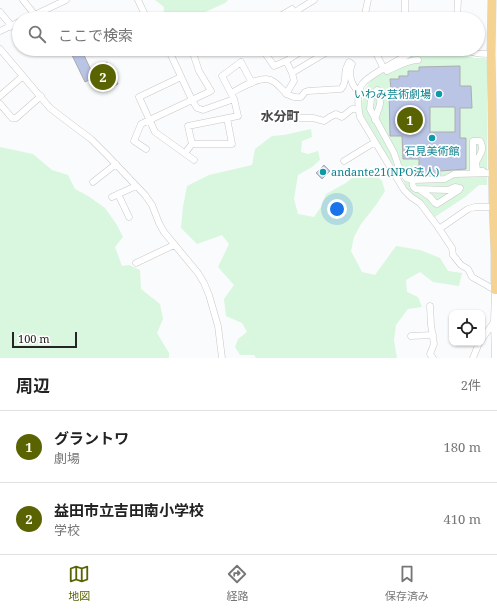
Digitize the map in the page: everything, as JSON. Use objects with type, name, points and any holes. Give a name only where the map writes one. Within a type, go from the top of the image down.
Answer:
[{"type":"main road","points":[[492,0],[491,54],[495,100],[493,207],[496,290]]},
{"type":"street","points":[[23,0],[33,12]]},
{"type":"street","points":[[41,12],[66,0]]},
{"type":"street","points":[[138,0],[144,12]]},
{"type":"street","points":[[296,12],[314,0]]},
{"type":"street","points":[[365,12],[368,0]]},
{"type":"street","points":[[406,0],[406,12]]},
{"type":"street","points":[[457,12],[458,0]]},
{"type":"street","points":[[288,12],[297,7],[301,8]]},
{"type":"street","points":[[0,12],[10,26],[0,31]]},
{"type":"street","points":[[0,49],[50,108],[91,139],[152,204],[164,232],[198,273],[204,283],[218,326],[222,358]]},
{"type":"street","points":[[485,54],[491,54]]},
{"type":"street","points":[[170,56],[192,100],[197,108],[203,110],[232,96],[252,83],[265,79],[272,80],[286,94],[296,98],[301,97],[304,92],[308,91],[341,89],[345,83],[346,68],[349,62],[352,64],[350,69],[352,84],[360,92]]},
{"type":"street","points":[[146,149],[134,141],[141,124],[211,91],[199,71],[194,56]]},
{"type":"street","points":[[267,56],[274,66],[294,56]]},
{"type":"street","points":[[292,73],[320,56]]},
{"type":"street","points":[[378,56],[384,69]]},
{"type":"street","points":[[402,56],[384,69],[373,74],[361,86],[358,109],[360,117],[404,190],[420,203],[439,228],[452,248],[453,255],[461,265],[468,269],[472,277],[496,290],[494,322],[495,358]]},
{"type":"street","points":[[384,69],[387,71],[408,61],[418,60]]},
{"type":"street","points":[[286,61],[294,81],[286,94]]},
{"type":"street","points":[[192,144],[188,126],[238,116],[232,96],[222,76],[241,62],[252,83]]},
{"type":"street","points":[[0,96],[23,76]]},
{"type":"street","points":[[181,77],[139,97],[155,132],[194,160]]},
{"type":"street","points":[[0,104],[12,118],[16,118],[41,96]]},
{"type":"street","points":[[299,118],[313,118],[324,121],[336,114],[342,117],[352,109],[358,109]]},
{"type":"street","points":[[192,144],[232,144],[227,118]]},
{"type":"street","points":[[375,120],[394,153],[398,165],[406,178],[413,180],[445,179],[454,174],[493,171]]},
{"type":"street","points":[[473,173],[473,141],[480,141],[482,144],[481,154],[476,162],[476,170],[493,171]]},
{"type":"street","points":[[344,161],[374,142]]},
{"type":"street","points":[[185,153],[192,144]]},
{"type":"street","points":[[93,182],[116,164]]},
{"type":"street","points":[[413,180],[412,184],[416,190],[420,190],[448,190],[455,187],[460,188],[437,204],[434,204],[430,197],[420,190]]},
{"type":"street","points":[[112,197],[136,186]]},
{"type":"street","points":[[118,194],[129,217]]},
{"type":"street","points":[[439,228],[468,209],[475,207],[493,207]]},
{"type":"street","points":[[136,263],[174,245]]},
{"type":"street","points":[[430,306],[434,344],[430,354],[433,358]]},
{"type":"street","points":[[485,335],[494,322]]},
{"type":"street","points":[[412,336],[433,335]]},
{"type":"street","points":[[473,358],[478,346]]},
{"type":"green space","points":[[155,0],[228,0],[225,3],[205,12],[164,12],[164,7]]},
{"type":"green space","name":"石見美術館","points":[[410,56],[467,56],[485,58],[487,60],[487,185],[479,185],[465,197],[435,217],[423,201],[413,196],[407,190],[403,179],[384,151],[363,115],[361,108],[365,89],[371,80],[378,74]]},
{"type":"green space","points":[[311,129],[312,137],[302,141],[301,152],[308,154],[318,151],[320,160],[312,167],[298,175],[294,199],[298,214],[314,217],[321,207],[326,194],[346,183],[366,166],[382,181],[385,191],[361,224],[354,237],[351,251],[362,272],[375,275],[396,246],[420,250],[440,258],[448,271],[462,273],[459,286],[433,282],[420,272],[406,280],[407,292],[418,297],[422,307],[408,309],[396,325],[394,341],[397,358],[256,358],[254,355],[240,355],[235,347],[238,339],[247,332],[242,323],[226,316],[224,299],[234,285],[218,267],[229,244],[222,235],[197,244],[181,228],[187,186],[209,175],[252,165],[255,149],[272,136]]},
{"type":"green space","points":[[0,147],[33,154],[52,170],[68,175],[75,189],[105,208],[117,225],[123,237],[115,247],[122,266],[129,265],[140,270],[141,289],[160,304],[163,319],[157,333],[169,353],[169,358],[0,358]]},
{"type":"building","points":[[72,56],[84,56],[91,70],[107,62],[118,84],[106,90],[99,75],[85,82]]},
{"type":"building","points":[[460,66],[460,86],[471,86],[472,108],[460,108],[460,138],[466,138],[466,169],[440,171],[440,175],[419,175],[419,159],[403,159],[402,136],[390,136],[390,79],[399,79],[399,76],[408,76],[408,71],[419,71],[419,67]],"holes":[[[430,107],[455,107],[455,132],[430,132]]]},
{"type":"building","name":"andante21(NPO法人)","points":[[324,165],[330,171],[322,179],[316,173]]},
{"type":"place","name":"益田市立吉田南小学校","points":[[103,77]]},
{"type":"place","name":"いわみ芸術劇場","points":[[439,94]]},
{"type":"place","name":"グラントワ","points":[[410,120]]},
{"type":"place","name":"石見美術館","points":[[432,138]]},
{"type":"place","name":"andante21(NPO法人)","points":[[323,172]]},
{"type":"district","name":"水分町","points":[[280,116]]}]
